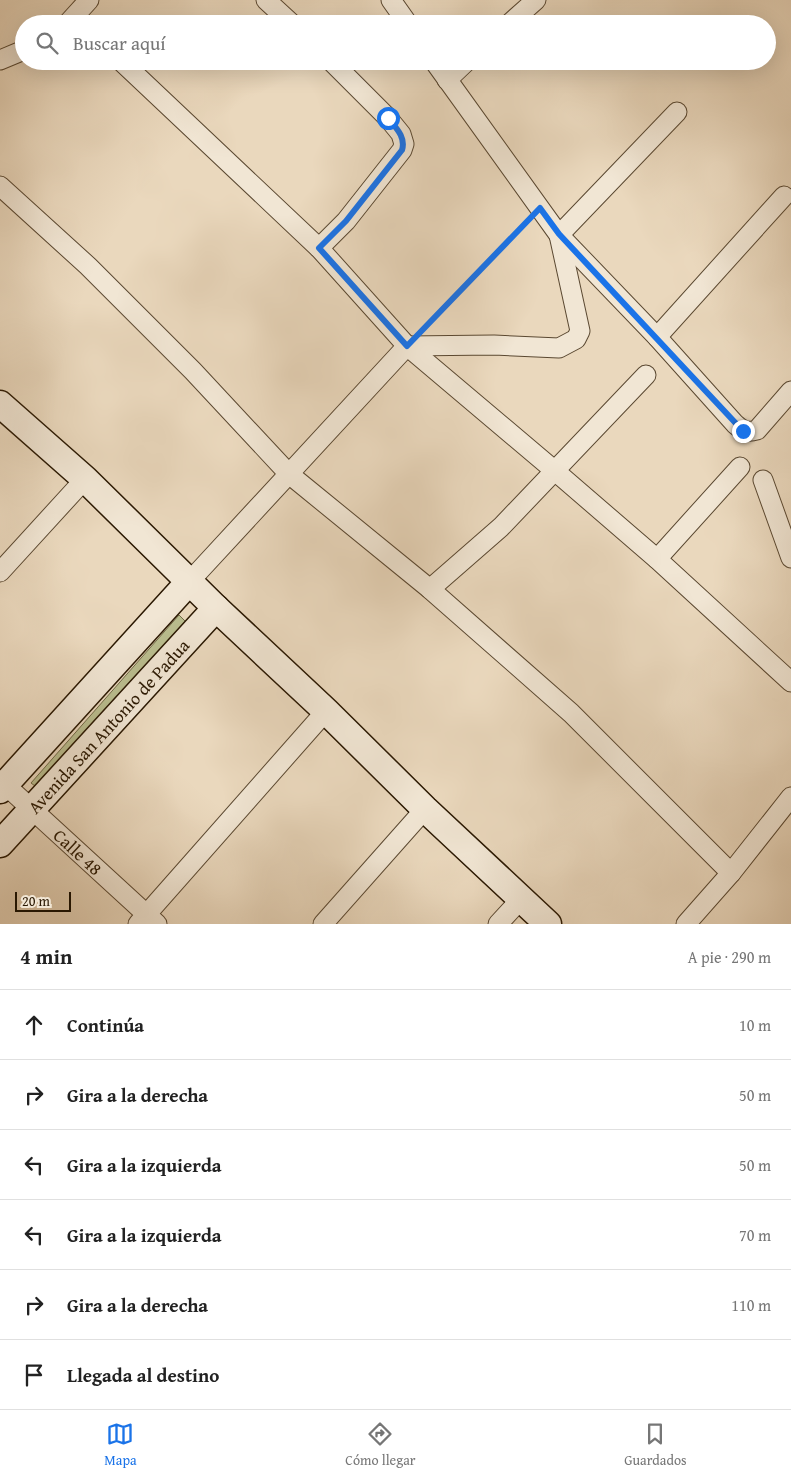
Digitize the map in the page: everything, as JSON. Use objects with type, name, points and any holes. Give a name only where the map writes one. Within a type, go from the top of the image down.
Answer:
[{"type":"street","points":[[76,15],[89,0]]},
{"type":"street","points":[[266,0],[282,15]]},
{"type":"street","points":[[391,0],[402,15]]},
{"type":"street","points":[[519,15],[536,0]]},
{"type":"street","points":[[0,60],[15,54]]},
{"type":"street","points":[[131,70],[319,248],[407,346],[555,470],[657,559],[791,682]]},
{"type":"street","points":[[319,248],[346,221],[402,150],[404,144],[401,134],[388,118],[340,70]]},
{"type":"street","points":[[440,70],[559,234],[743,431],[757,430],[791,391]]},
{"type":"street","points":[[447,80],[458,70]]},
{"type":"street","points":[[559,234],[677,112]]},
{"type":"street","points":[[0,186],[88,266],[192,371],[289,474],[430,589],[570,713],[731,874]]},
{"type":"street","points":[[657,338],[784,196]]},
{"type":"street","points":[[189,582],[407,346],[494,345],[560,348],[576,339],[580,331],[559,234]]},
{"type":"street","points":[[430,589],[501,527],[646,375]]},
{"type":"street","points":[[0,404],[85,479],[216,608],[326,711],[425,810],[548,924]]},
{"type":"street","points":[[657,559],[740,467]]},
{"type":"street","points":[[0,572],[85,479]]},
{"type":"street","points":[[763,480],[791,558]]},
{"type":"street","name":"Avenida San Antonio de Padua","points":[[2,785],[189,582]]},
{"type":"street","name":"Avenida San Antonio de Padua","points":[[0,844],[216,608]]},
{"type":"street","points":[[147,921],[326,711]]},
{"type":"street","name":"Calle 48","points":[[2,785],[32,809],[147,921]]},
{"type":"street","points":[[686,924],[731,874],[791,797]]},
{"type":"street","points":[[323,924],[425,810]]},
{"type":"street","points":[[498,924],[521,899]]},
{"type":"path","points":[[407,346],[540,208]]},
{"type":"green space","points":[[179,615],[188,624],[39,789],[31,783]]},
{"type":"route","points":[[388,118],[401,134],[404,144],[402,150],[346,221],[319,248],[407,346],[540,208],[559,234],[743,431]]}]
